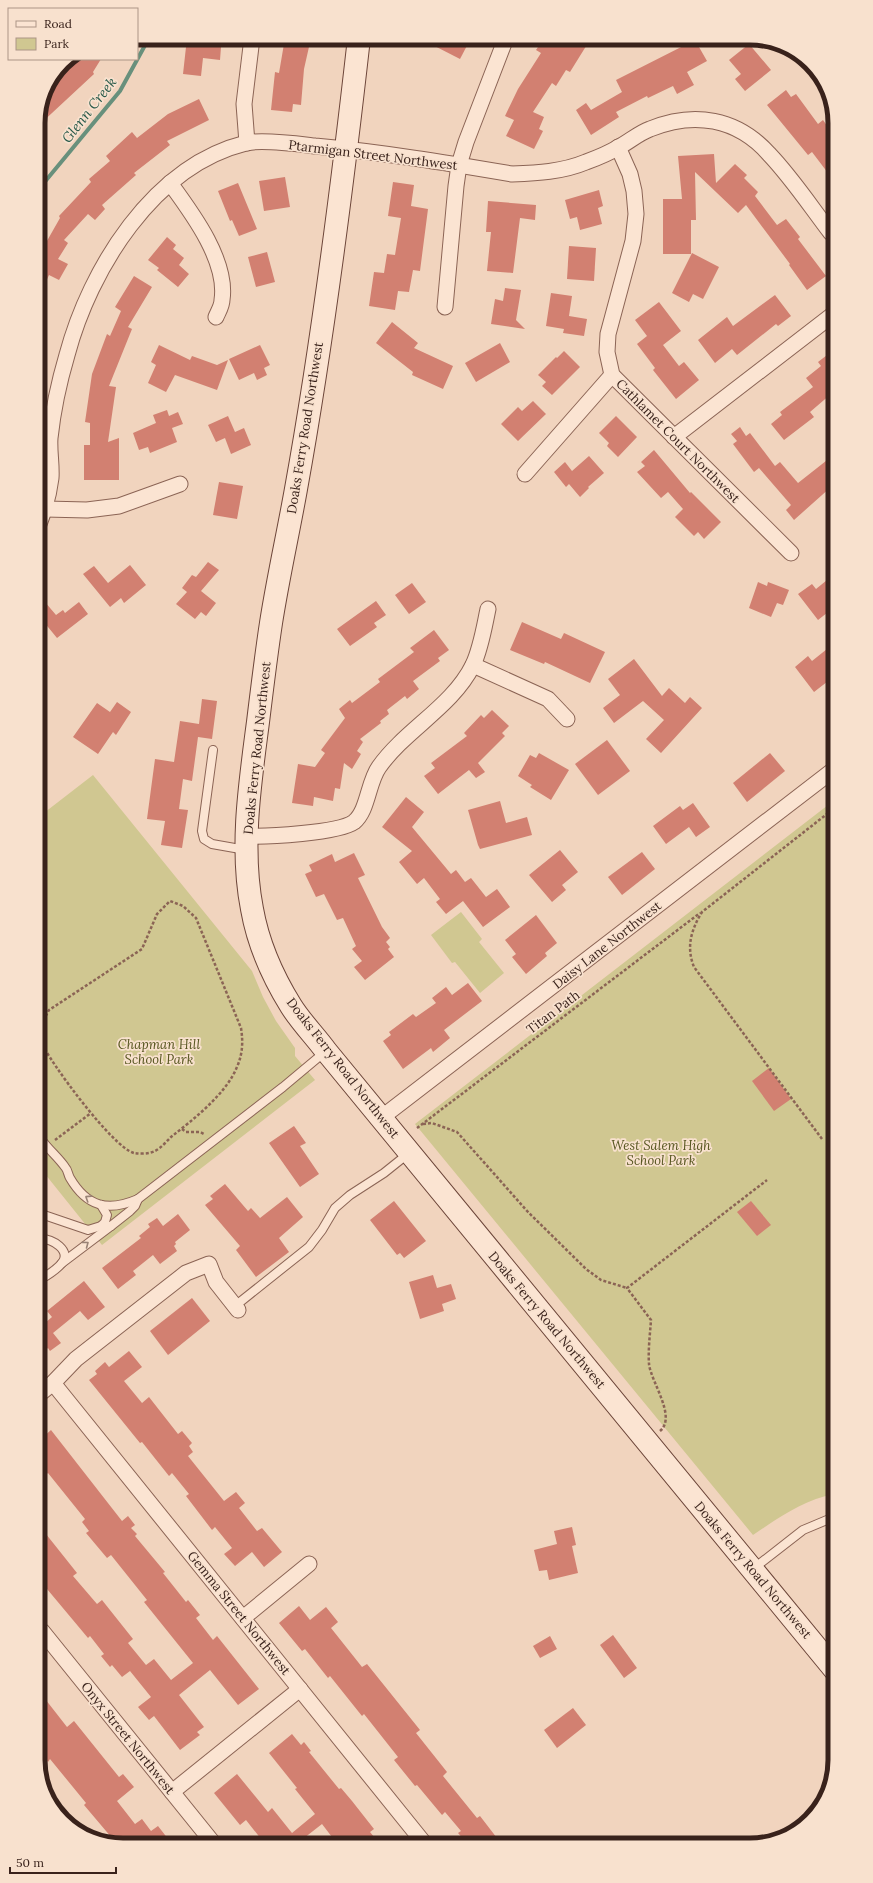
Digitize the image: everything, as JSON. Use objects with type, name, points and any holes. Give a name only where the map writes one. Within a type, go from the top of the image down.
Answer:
[{"type":"main road","name":"Doaks Ferry Road Northwest","points":[[358,45],[346,149],[308,417],[271,621],[253,755],[246,843],[248,884],[252,911],[264,949],[278,983],[293,1008],[326,1051],[828,1661]]},
{"type":"street","points":[[247,143],[244,104],[251,45]]},
{"type":"street","points":[[445,306],[459,165],[466,142],[503,45]]},
{"type":"street","name":"Ptarmigan Street Northwest","points":[[45,509],[51,477],[50,441],[53,411],[67,354],[84,302],[108,255],[138,216],[170,183],[191,166],[211,156],[247,143],[289,143],[346,149],[512,174],[539,173],[563,170],[585,163],[618,147],[649,129],[678,120],[706,118],[725,124],[748,136],[769,153],[828,228]]},
{"type":"street","name":"Cathlamet Court Northwest","points":[[618,147],[630,174],[634,190],[636,214],[633,241],[608,334],[607,352],[612,375],[792,553]]},
{"type":"street","points":[[170,183],[196,218],[213,250],[222,281],[222,300],[216,317]]},
{"type":"street","points":[[674,436],[828,318]]},
{"type":"street","points":[[525,474],[612,375]]},
{"type":"street","points":[[45,509],[87,510],[119,506],[180,484]]},
{"type":"street","points":[[246,843],[274,837],[341,827],[354,822],[362,812],[378,768],[412,730],[446,701],[473,665],[482,638],[488,609]]},
{"type":"street","points":[[473,665],[548,699],[567,718]]},
{"type":"street","name":"Daisy Lane Northwest","points":[[381,1118],[828,774]]},
{"type":"street","points":[[47,1388],[76,1359],[186,1273],[209,1264],[216,1282],[236,1308]]},
{"type":"street","name":"Gemma Street Northwest","points":[[47,1388],[243,1618],[420,1838]]},
{"type":"street","points":[[243,1618],[309,1564]]},
{"type":"street","name":"Onyx Street Northwest","points":[[45,1635],[209,1838]]},
{"type":"street","points":[[172,1792],[300,1689]]},
{"type":"lane","points":[[213,750],[202,830],[204,839],[212,844],[246,843]]},
{"type":"lane","points":[[46,1146],[67,1169],[69,1177],[80,1192],[89,1199],[101,1205],[113,1207],[122,1206],[138,1199],[283,1088],[326,1051]]},
{"type":"lane","points":[[236,1308],[309,1247],[322,1230],[335,1208],[350,1194],[384,1173],[404,1147]]},
{"type":"lane","points":[[45,1277],[130,1211],[135,1206],[138,1199]]},
{"type":"lane","points":[[101,1205],[107,1215],[105,1222],[101,1226]]},
{"type":"lane","points":[[45,1215],[88,1230],[101,1226],[111,1226]]},
{"type":"lane","points":[[45,1238],[57,1243],[64,1253],[62,1263]]},
{"type":"lane","points":[[753,1569],[804,1530],[828,1520]]},
{"type":"path","name":"Titan Path","points":[[404,1147],[417,1128],[702,912],[828,813]]},
{"type":"path","points":[[45,1018],[49,1010],[142,949],[158,914],[170,901],[183,906],[196,918],[241,1028],[243,1047],[237,1067],[218,1095],[182,1129],[155,1150],[146,1153],[133,1153],[119,1143],[91,1113],[48,1056],[45,1050]]},
{"type":"path","points":[[702,912],[695,923],[690,939],[691,958],[694,967],[822,1140]]},
{"type":"path","points":[[46,1146],[91,1113]]},
{"type":"path","points":[[417,1128],[421,1125],[432,1123],[456,1132],[528,1212],[586,1269],[600,1280],[626,1288],[651,1320],[649,1364],[651,1376],[661,1396],[665,1412],[664,1428],[648,1442]]},
{"type":"path","points":[[182,1129],[186,1132],[200,1132],[204,1134]]},
{"type":"path","points":[[626,1288],[767,1180]]},
{"type":"green space","name":"Chapman Hill School Park","points":[[93,775],[252,971],[263,997],[276,1021],[295,1048],[295,1056],[315,1080],[102,1245],[45,1174],[45,812]]},
{"type":"green space","name":"West Salem High School Park","points":[[828,805],[828,1496],[802,1505],[753,1535],[415,1124]]},
{"type":"green space","points":[[461,912],[482,939],[479,942],[504,973],[480,993],[455,962],[452,963],[431,935]]},
{"type":"building","points":[[186,45],[221,47],[220,60],[203,58],[201,76],[183,74]]},
{"type":"building","points":[[284,45],[309,45],[304,69],[301,105],[293,104],[292,112],[271,110],[275,72],[279,73]]},
{"type":"building","points":[[433,45],[467,45],[460,59]]},
{"type":"building","points":[[539,45],[587,45],[570,72],[566,70],[556,86],[552,83],[533,112],[544,117],[539,129],[543,131],[534,149],[506,136],[514,120],[505,116],[518,89],[541,53],[536,50]]},
{"type":"building","points":[[685,45],[698,45],[707,61],[687,72],[694,85],[677,94],[673,86],[648,98],[647,96],[616,112],[619,117],[591,135],[576,110],[586,103],[591,110],[622,92],[616,80]]},
{"type":"building","points":[[748,45],[750,45],[771,70],[745,91],[735,79],[741,74],[729,60]]},
{"type":"building","points":[[77,60],[100,60],[93,72],[94,74],[45,120],[51,93],[58,80],[72,64]]},
{"type":"building","points":[[786,90],[791,97],[796,94],[818,124],[823,120],[828,127],[828,173],[812,152],[808,155],[767,105]]},
{"type":"building","points":[[199,99],[209,120],[167,141],[170,145],[134,173],[136,175],[102,205],[105,209],[95,220],[88,214],[64,240],[68,243],[58,259],[68,264],[59,280],[49,275],[45,284],[45,244],[60,218],[59,216],[91,182],[89,179],[110,161],[106,156],[132,132],[137,138],[168,114]]},
{"type":"building","points":[[714,154],[716,183],[735,164],[747,175],[744,178],[758,192],[755,196],[777,225],[786,219],[800,237],[798,239],[826,276],[807,290],[789,265],[790,264],[746,205],[738,213],[695,172],[696,220],[691,220],[691,254],[663,254],[663,199],[682,199],[678,156]]},
{"type":"building","points":[[285,177],[290,207],[264,211],[259,181]]},
{"type":"building","points":[[393,182],[414,185],[411,206],[428,209],[420,271],[413,270],[409,292],[398,291],[395,310],[369,306],[374,272],[384,273],[387,254],[395,255],[401,218],[388,216]]},
{"type":"building","points":[[238,183],[257,229],[239,236],[232,220],[230,221],[218,191]]},
{"type":"building","points":[[599,190],[603,206],[598,208],[602,224],[580,230],[577,217],[570,219],[565,200]]},
{"type":"building","points":[[488,201],[536,205],[535,220],[520,218],[513,273],[487,271],[491,232],[486,232]]},
{"type":"building","points":[[167,237],[176,245],[173,249],[184,258],[179,265],[189,274],[178,287],[157,270],[159,268],[148,260]]},
{"type":"building","points":[[569,246],[596,248],[594,281],[567,279]]},
{"type":"building","points":[[267,252],[275,282],[256,287],[248,257]]},
{"type":"building","points":[[692,253],[719,267],[703,299],[693,294],[689,302],[672,293]]},
{"type":"building","points":[[134,276],[152,287],[128,327],[132,329],[109,386],[116,387],[108,442],[119,438],[119,480],[84,480],[84,445],[90,445],[90,423],[85,422],[92,374],[107,334],[110,336],[121,311],[115,307]]},
{"type":"building","points":[[505,288],[521,290],[516,320],[525,329],[491,324],[495,299],[503,301]]},
{"type":"building","points":[[551,293],[572,296],[569,316],[587,319],[584,336],[563,333],[564,329],[546,326]]},
{"type":"building","points":[[775,295],[791,316],[778,326],[776,324],[737,355],[732,349],[715,363],[698,340],[727,317],[733,326]]},
{"type":"building","points":[[659,302],[681,331],[663,345],[679,366],[684,362],[699,380],[676,399],[653,370],[655,368],[637,344],[647,336],[635,320]]},
{"type":"building","points":[[392,322],[418,343],[414,348],[453,366],[443,389],[412,375],[413,372],[376,343]]},
{"type":"building","points":[[500,343],[510,362],[476,382],[465,363]]},
{"type":"building","points":[[159,345],[190,360],[192,356],[217,365],[228,360],[217,390],[175,375],[166,392],[148,383],[156,365],[151,362]]},
{"type":"building","points":[[260,345],[270,365],[264,368],[267,375],[257,380],[254,373],[239,380],[229,359]]},
{"type":"building","points":[[564,351],[580,367],[552,395],[542,386],[546,382],[538,375]]},
{"type":"building","points":[[828,354],[828,397],[810,412],[814,417],[784,440],[771,424],[782,415],[780,412],[813,387],[806,378],[821,366],[818,362]]},
{"type":"building","points":[[533,401],[546,414],[518,441],[501,424],[518,407],[522,411]]},
{"type":"building","points":[[167,410],[169,416],[178,412],[183,424],[172,428],[177,442],[150,453],[148,447],[139,450],[133,433],[156,423],[153,415]]},
{"type":"building","points":[[228,416],[235,432],[244,428],[251,445],[231,454],[225,438],[216,442],[208,425]]},
{"type":"building","points":[[616,416],[637,437],[618,457],[607,446],[609,443],[599,433]]},
{"type":"building","points":[[740,427],[746,436],[750,433],[775,466],[780,462],[798,483],[828,459],[828,490],[794,520],[786,510],[791,505],[759,468],[754,472],[733,444],[737,441],[731,434]]},
{"type":"building","points":[[654,450],[690,493],[691,492],[721,522],[704,539],[698,532],[694,536],[675,517],[683,509],[668,492],[661,498],[637,472],[645,466],[641,462]]},
{"type":"building","points":[[589,456],[604,473],[588,487],[589,488],[580,497],[569,484],[566,487],[554,472],[565,462],[572,471]]},
{"type":"building","points":[[219,482],[243,486],[237,519],[213,515]]},
{"type":"building","points":[[208,562],[219,570],[201,591],[216,603],[206,616],[201,612],[195,619],[176,604],[187,592],[182,588],[192,575],[196,577]]},
{"type":"building","points":[[130,565],[146,585],[124,603],[121,598],[110,607],[83,574],[94,566],[108,583]]},
{"type":"building","points":[[828,579],[828,612],[818,620],[798,594],[812,584],[816,589]]},
{"type":"building","points":[[758,582],[767,586],[768,582],[789,590],[783,605],[777,603],[771,617],[749,608]]},
{"type":"building","points":[[412,583],[426,602],[409,614],[395,595]]},
{"type":"building","points":[[376,601],[386,615],[374,623],[377,627],[350,646],[337,629]]},
{"type":"building","points":[[45,602],[56,615],[63,610],[65,613],[79,602],[88,614],[57,638],[45,623]]},
{"type":"building","points":[[522,622],[561,639],[564,633],[605,652],[590,683],[545,662],[544,664],[510,650]]},
{"type":"building","points":[[434,630],[449,650],[438,658],[440,661],[413,681],[419,689],[407,699],[405,696],[387,710],[389,714],[380,721],[381,723],[360,739],[363,742],[357,751],[361,754],[352,769],[344,763],[340,789],[335,788],[333,801],[314,797],[313,806],[292,803],[298,764],[315,767],[325,753],[321,750],[345,718],[339,709],[350,700],[352,703],[380,682],[378,679],[414,652],[410,648]]},
{"type":"building","points":[[828,648],[828,681],[814,692],[795,667],[808,656],[812,661]]},
{"type":"building","points":[[634,659],[662,696],[669,688],[685,703],[690,697],[702,708],[661,753],[646,739],[664,720],[643,701],[614,723],[603,708],[620,695],[608,679]]},
{"type":"building","points":[[202,699],[217,701],[212,739],[198,737],[192,781],[183,779],[179,809],[188,810],[182,848],[161,845],[165,821],[147,819],[155,759],[174,762],[180,721],[199,724]]},
{"type":"building","points":[[117,702],[131,712],[116,735],[113,732],[98,754],[73,737],[97,703],[110,712]]},
{"type":"building","points":[[492,710],[509,726],[502,733],[505,736],[478,763],[485,772],[476,778],[469,770],[438,794],[424,776],[435,768],[431,763],[467,736],[464,733],[481,715],[484,718]]},
{"type":"building","points":[[607,740],[630,771],[598,795],[575,764]]},
{"type":"building","points":[[539,753],[569,770],[551,800],[530,787],[532,785],[518,776],[530,755],[536,758]]},
{"type":"building","points":[[770,753],[785,771],[747,802],[733,783]]},
{"type":"building","points":[[406,797],[424,812],[412,827],[451,874],[456,870],[465,882],[471,878],[486,897],[497,889],[510,907],[483,927],[463,901],[446,914],[436,902],[440,899],[424,878],[417,884],[399,862],[412,851],[382,827]]},
{"type":"building","points":[[500,801],[506,823],[527,817],[532,835],[480,849],[468,810]]},
{"type":"building","points":[[693,803],[710,827],[696,837],[689,827],[666,844],[653,826],[680,806],[683,810]]},
{"type":"building","points":[[560,850],[578,872],[562,885],[566,890],[552,902],[529,875]]},
{"type":"building","points":[[642,852],[655,869],[622,895],[608,877]]},
{"type":"building","points":[[354,853],[365,875],[358,878],[382,927],[390,938],[386,942],[390,947],[388,949],[394,957],[365,980],[354,967],[362,961],[352,949],[356,946],[343,918],[337,920],[324,894],[316,897],[305,874],[312,871],[309,865],[332,854],[335,862]]},
{"type":"building","points":[[536,915],[557,943],[545,953],[547,956],[526,974],[512,957],[516,954],[505,940]]},
{"type":"building","points":[[468,983],[482,1001],[444,1030],[450,1038],[433,1052],[431,1048],[403,1069],[383,1041],[391,1035],[389,1032],[413,1014],[416,1017],[436,1003],[432,998],[446,987],[452,995]]},
{"type":"building","points":[[769,1068],[791,1099],[774,1111],[752,1081]]},
{"type":"building","points":[[294,1126],[306,1143],[300,1146],[319,1174],[300,1187],[269,1143]]},
{"type":"building","points":[[225,1184],[248,1211],[251,1208],[260,1218],[287,1197],[303,1217],[279,1238],[289,1252],[256,1277],[236,1250],[240,1246],[205,1205],[213,1199],[210,1196]]},
{"type":"building","points":[[394,1201],[426,1241],[404,1258],[400,1253],[397,1255],[370,1220]]},
{"type":"building","points":[[751,1201],[771,1225],[757,1236],[737,1212]]},
{"type":"building","points":[[178,1214],[190,1230],[175,1242],[176,1244],[174,1246],[177,1251],[160,1264],[153,1255],[133,1271],[136,1275],[118,1289],[102,1268],[141,1238],[139,1236],[150,1227],[148,1224],[157,1218],[163,1226]]},
{"type":"building","points":[[433,1275],[437,1288],[451,1284],[456,1299],[442,1304],[444,1311],[420,1319],[409,1282]]},
{"type":"building","points":[[84,1281],[105,1307],[88,1320],[80,1311],[53,1333],[61,1343],[50,1351],[48,1348],[45,1350],[45,1323],[52,1317],[47,1311]]},
{"type":"building","points":[[192,1298],[210,1321],[168,1355],[150,1331]]},
{"type":"building","points":[[129,1351],[142,1367],[124,1381],[142,1403],[149,1397],[178,1434],[182,1431],[192,1443],[189,1446],[193,1452],[188,1456],[224,1501],[236,1492],[245,1503],[239,1508],[257,1531],[262,1528],[282,1552],[264,1567],[252,1552],[235,1566],[224,1554],[232,1548],[215,1527],[212,1530],[186,1496],[189,1494],[172,1473],[169,1476],[89,1380],[97,1374],[95,1371],[105,1362],[109,1367]]},
{"type":"building","points":[[51,1430],[122,1521],[128,1516],[135,1525],[131,1528],[137,1534],[135,1536],[165,1572],[163,1573],[186,1602],[188,1600],[200,1615],[196,1618],[213,1640],[217,1636],[259,1689],[238,1705],[210,1670],[179,1695],[204,1727],[197,1732],[200,1735],[180,1750],[154,1716],[149,1720],[138,1707],[151,1697],[130,1671],[122,1677],[112,1665],[110,1667],[101,1656],[104,1654],[90,1636],[88,1638],[45,1587],[45,1533],[77,1573],[73,1576],[97,1604],[102,1600],[133,1639],[128,1643],[146,1665],[154,1659],[171,1680],[193,1663],[144,1602],[147,1600],[111,1555],[107,1558],[86,1533],[89,1531],[82,1522],[85,1519],[48,1473],[45,1476],[45,1435]]},
{"type":"building","points":[[572,1527],[576,1545],[572,1546],[578,1573],[549,1580],[547,1570],[539,1571],[534,1550],[557,1544],[554,1531]]},
{"type":"building","points":[[299,1606],[310,1620],[326,1607],[338,1622],[331,1628],[362,1667],[367,1664],[420,1730],[416,1733],[447,1772],[443,1776],[477,1818],[480,1816],[497,1838],[462,1838],[458,1833],[461,1831],[445,1812],[442,1815],[417,1785],[415,1786],[394,1760],[398,1757],[364,1714],[362,1716],[330,1676],[328,1678],[305,1649],[302,1651],[279,1623]]},
{"type":"building","points":[[613,1635],[637,1668],[624,1678],[600,1645]]},
{"type":"building","points":[[550,1636],[557,1649],[540,1658],[533,1646]]},
{"type":"building","points":[[45,1699],[67,1727],[74,1721],[119,1777],[123,1774],[134,1787],[117,1801],[135,1824],[142,1819],[151,1831],[158,1826],[167,1838],[118,1838],[111,1837],[84,1805],[86,1803],[50,1759],[48,1762],[45,1758]]},
{"type":"building","points":[[573,1708],[586,1725],[557,1748],[544,1730]]},
{"type":"building","points":[[292,1734],[301,1745],[304,1742],[311,1751],[309,1752],[339,1789],[341,1788],[352,1801],[374,1829],[370,1832],[375,1838],[333,1838],[322,1824],[304,1838],[260,1838],[246,1820],[240,1825],[214,1793],[237,1774],[268,1812],[272,1808],[292,1833],[315,1814],[295,1789],[297,1788],[269,1753]]},
{"type":"waterway","name":"Glenn Creek","points":[[138,58],[145,45]]},
{"type":"waterway","name":"Glenn Creek","points":[[45,182],[120,91],[137,60]]}]
